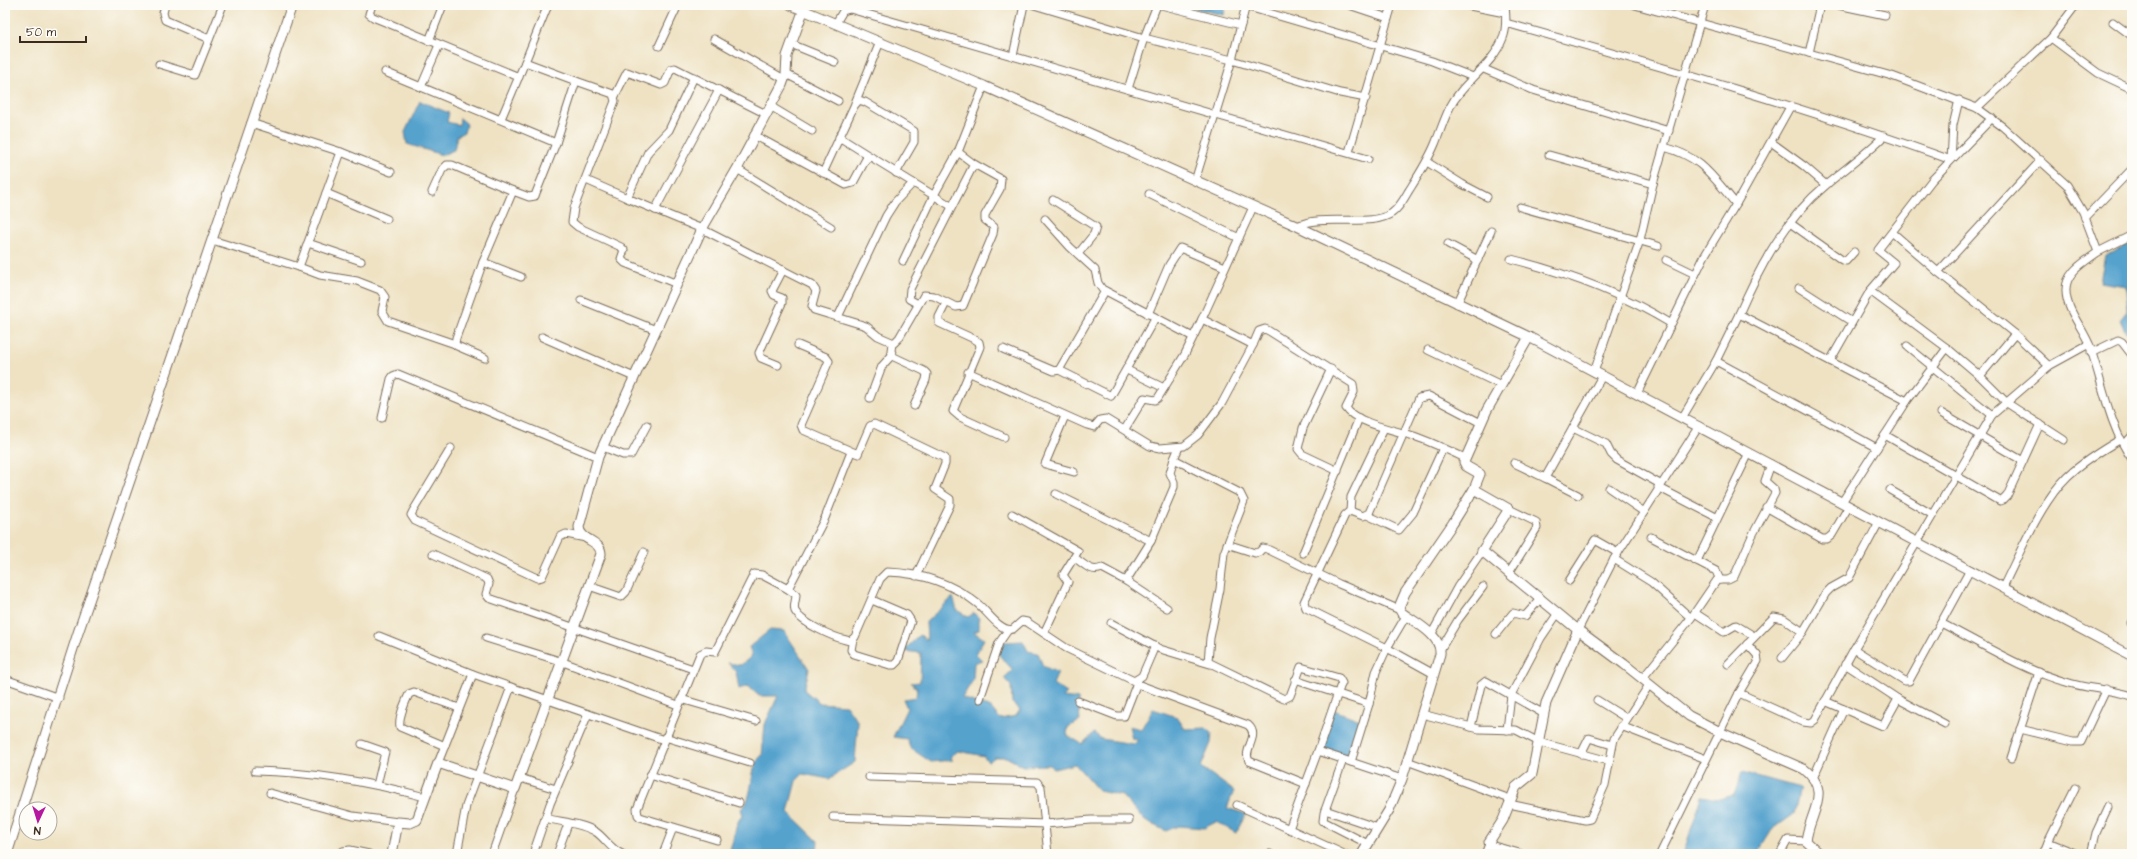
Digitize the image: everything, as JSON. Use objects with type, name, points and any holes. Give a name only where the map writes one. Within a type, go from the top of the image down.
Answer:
[{"type":"street","points":[[166,5],[163,13],[165,20],[209,39]]},
{"type":"street","points":[[159,64],[195,75],[223,5]]},
{"type":"street","points":[[7,854],[78,633],[292,5]]},
{"type":"street","points":[[372,5],[369,14],[372,17],[519,77]]},
{"type":"street","points":[[429,41],[442,5]]},
{"type":"street","points":[[501,119],[547,7],[538,5]]},
{"type":"street","points":[[659,46],[678,5]]},
{"type":"street","points":[[791,5],[805,8],[836,23],[984,86],[1297,226],[1457,304],[1529,337],[1749,452],[2132,656]]},
{"type":"street","points":[[1013,56],[1024,5]]},
{"type":"street","points":[[1034,5],[1144,38],[1232,60],[1340,93],[1366,98]]},
{"type":"street","points":[[1128,89],[1144,38],[1157,5]]},
{"type":"street","points":[[1161,5],[1241,26]]},
{"type":"street","points":[[1195,181],[1232,60],[1246,5],[1380,45],[1473,76]]},
{"type":"street","points":[[1349,5],[1388,18]]},
{"type":"street","points":[[1349,152],[1392,5]]},
{"type":"street","points":[[1465,5],[1505,13]]},
{"type":"street","points":[[1297,226],[1315,220],[1372,219],[1392,214],[1399,206],[1427,162],[1450,107],[1473,76],[1484,69],[1496,53],[1504,37],[1506,23],[1505,5]]},
{"type":"street","points":[[1635,5],[1699,24],[1892,76],[1979,107],[2041,160],[2067,185],[2076,198],[2098,252]]},
{"type":"street","points":[[1545,478],[1573,428],[1598,374],[1640,240],[1653,184],[1686,75],[1705,5]]},
{"type":"street","points":[[1809,53],[1820,5]]},
{"type":"street","points":[[1838,5],[1885,15]]},
{"type":"street","points":[[1979,107],[2018,72],[2051,38],[2076,5]]},
{"type":"street","points":[[492,854],[563,662],[601,550],[579,531],[580,519],[598,457],[702,229],[737,169],[785,76],[786,60],[805,8]]},
{"type":"street","points":[[836,23],[844,11],[850,9],[1349,152],[1368,159]]},
{"type":"street","points":[[2113,22],[2132,36]]},
{"type":"street","points":[[1506,23],[1790,107],[1884,136],[1951,160]]},
{"type":"street","points":[[714,38],[785,76],[838,101]]},
{"type":"street","points":[[2051,38],[2098,73],[2132,89]]},
{"type":"street","points":[[823,173],[854,106],[880,42]]},
{"type":"street","points":[[791,44],[835,62]]},
{"type":"street","points":[[421,87],[439,45]]},
{"type":"street","points":[[524,62],[615,96]]},
{"type":"street","points":[[677,284],[625,263],[622,260],[624,250],[621,247],[572,222],[573,213],[615,101],[615,96],[627,72],[632,72],[661,86],[665,83],[672,68],[812,131]]},
{"type":"street","points":[[1484,69],[1533,90],[1669,131]]},
{"type":"street","points":[[385,72],[556,143]]},
{"type":"street","points":[[627,198],[648,152],[669,130],[694,77]]},
{"type":"street","points":[[432,192],[442,170],[447,165],[512,191],[529,197],[534,196],[556,143],[576,81]]},
{"type":"street","points":[[903,261],[934,195],[958,152],[984,86]]},
{"type":"street","points":[[655,210],[719,90]]},
{"type":"street","points":[[854,106],[859,100],[865,102],[914,131],[914,142],[896,173]]},
{"type":"street","points":[[1951,160],[1953,126],[1959,100]]},
{"type":"street","points":[[1637,394],[1670,322],[1695,274],[1772,142],[1790,107]]},
{"type":"street","points":[[1830,361],[1870,291],[1894,263],[1878,250],[1893,233],[1932,180],[1992,118]]},
{"type":"street","points":[[251,123],[341,152],[391,172]]},
{"type":"street","points":[[754,135],[843,184],[851,185],[866,159],[870,157]]},
{"type":"street","points":[[1682,418],[1716,361],[1764,261],[1790,223],[1826,185],[1866,155],[1884,136]]},
{"type":"street","points":[[840,138],[951,206]]},
{"type":"street","points":[[1772,142],[1826,185]]},
{"type":"street","points":[[1664,147],[1683,152],[1694,159],[1705,168],[1736,204]]},
{"type":"street","points":[[299,267],[341,152]]},
{"type":"street","points":[[892,343],[899,338],[921,298],[928,295],[956,307],[963,306],[994,230],[993,225],[986,220],[985,215],[1002,181],[999,176],[974,164],[958,152]]},
{"type":"street","points":[[1549,155],[1653,184]]},
{"type":"street","points":[[1938,272],[2041,160]]},
{"type":"street","points":[[1427,162],[1462,184],[1488,197]]},
{"type":"street","points":[[918,304],[909,299],[908,294],[951,206],[974,164]]},
{"type":"street","points":[[737,169],[831,226]]},
{"type":"street","points":[[2085,218],[2132,169]]},
{"type":"street","points":[[586,180],[702,229],[814,286],[816,291],[812,306],[814,310],[866,326],[878,336],[892,343]]},
{"type":"street","points":[[838,317],[886,216],[895,202],[913,183]]},
{"type":"street","points":[[455,344],[483,262],[512,191]]},
{"type":"street","points":[[326,193],[387,219]]},
{"type":"street","points":[[1149,194],[1239,238]]},
{"type":"street","points":[[1053,200],[1096,227],[1094,234],[1078,254]]},
{"type":"street","points":[[1125,429],[1144,398],[1147,397],[1155,400],[1164,388],[1202,319],[1253,207]]},
{"type":"street","points":[[1520,207],[1658,246]]},
{"type":"street","points":[[1045,218],[1095,270],[1098,283],[1105,290],[1193,337]]},
{"type":"street","points":[[1790,223],[1842,260],[1846,261],[1854,252]]},
{"type":"street","points":[[1457,304],[1491,231]]},
{"type":"street","points":[[1893,233],[1938,272],[2015,334],[2049,366]]},
{"type":"street","points":[[2132,235],[2098,252],[2074,271],[2068,279],[2066,290],[2068,302],[2089,344],[2122,442],[2132,459]]},
{"type":"street","points":[[212,240],[327,277],[350,279],[380,290],[385,297],[382,311],[388,321],[455,344],[486,358]]},
{"type":"street","points":[[308,243],[361,261]]},
{"type":"street","points":[[1448,244],[1478,260]]},
{"type":"street","points":[[1148,314],[1170,265],[1180,248],[1226,267]]},
{"type":"street","points":[[1511,259],[1566,275],[1622,296],[1670,322]]},
{"type":"street","points":[[1666,260],[1695,274]]},
{"type":"street","points":[[483,262],[521,277]]},
{"type":"street","points":[[778,365],[761,358],[759,353],[782,303],[782,298],[774,295],[772,291],[783,270]]},
{"type":"street","points":[[1799,288],[1852,322]]},
{"type":"street","points":[[1059,370],[1105,290]]},
{"type":"street","points":[[1870,291],[1947,348],[1980,376],[2007,403],[2064,440]]},
{"type":"street","points":[[581,300],[656,330]]},
{"type":"street","points":[[946,303],[939,317],[939,323],[974,339],[980,344],[980,350],[968,372],[953,411],[960,417],[1004,437]]},
{"type":"street","points":[[1739,314],[1907,402]]},
{"type":"street","points":[[1003,349],[1054,371],[1059,370],[1109,396],[1113,395],[1155,318]]},
{"type":"street","points":[[1202,319],[1253,345]]},
{"type":"street","points":[[968,372],[1065,416],[1094,427],[1100,420],[1106,419],[1155,447],[1179,447],[1184,446],[1194,439],[1222,403],[1259,331],[1266,329],[1353,384],[1354,392],[1346,408],[1359,418],[1402,434],[1412,435],[1465,458]]},
{"type":"street","points":[[1980,376],[2015,334]]},
{"type":"street","points":[[542,337],[634,377]]},
{"type":"street","points":[[1351,762],[1369,704],[1376,672],[1403,613],[1405,593],[1453,524],[1474,489],[1480,474],[1466,466],[1465,458],[1481,422],[1529,337]]},
{"type":"street","points":[[2091,353],[2118,340],[2122,342],[2132,355]]},
{"type":"street","points":[[870,398],[882,366],[892,355],[892,343]]},
{"type":"street","points":[[1739,693],[1807,723],[1815,720],[1845,664],[1992,415],[2049,366],[2089,344]]},
{"type":"street","points":[[798,345],[826,358],[829,361],[801,428],[805,432],[859,454],[870,426],[874,424],[944,458],[945,464],[934,489],[950,499],[950,505],[916,576]]},
{"type":"street","points":[[1907,346],[1992,415]]},
{"type":"street","points":[[1766,508],[1822,539],[1827,540],[1832,535],[1845,504],[1885,435],[1907,402],[1947,348]]},
{"type":"street","points":[[1428,350],[1501,385]]},
{"type":"street","points":[[892,355],[924,371],[927,374],[926,380],[914,406]]},
{"type":"street","points":[[1716,361],[1877,448]]},
{"type":"street","points":[[1331,369],[1307,418],[1298,449],[1302,454],[1338,472]]},
{"type":"street","points":[[1127,370],[1164,388]]},
{"type":"street","points":[[382,418],[391,379],[393,376],[398,374],[598,457]]},
{"type":"street","points":[[1367,516],[1419,398],[1426,395],[1481,422]]},
{"type":"street","points":[[1941,413],[2023,461]]},
{"type":"street","points":[[1065,416],[1045,464],[1074,472]]},
{"type":"street","points":[[1303,553],[1338,472],[1359,418]]},
{"type":"street","points":[[1885,435],[1996,499],[2004,500],[2040,424]]},
{"type":"street","points":[[602,447],[622,455],[631,455],[648,425]]},
{"type":"street","points":[[1485,854],[1493,834],[1503,820],[1518,784],[1532,774],[1550,692],[1578,630],[1616,556],[1659,486],[1699,426]]},
{"type":"street","points":[[1384,428],[1351,497],[1350,511],[1345,515],[1304,602],[1306,608],[1387,648],[1434,674]]},
{"type":"street","points":[[1573,428],[1606,444],[1613,457],[1659,486],[1716,517]]},
{"type":"street","points":[[2003,587],[2034,525],[2058,487],[2080,465],[2132,436]]},
{"type":"street","points":[[1126,581],[1151,541],[1174,487],[1174,482],[1170,473],[1179,447]]},
{"type":"street","points":[[451,448],[413,511],[412,518],[415,521],[537,578],[542,577],[560,537],[566,534],[586,538]]},
{"type":"street","points":[[1350,511],[1367,516],[1399,530],[1412,513],[1443,448]]},
{"type":"street","points":[[788,588],[825,518],[851,452]]},
{"type":"street","points":[[1697,561],[1716,517],[1749,452]]},
{"type":"street","points":[[1174,460],[1243,497],[1243,505],[1227,544],[1222,561],[1220,589],[1210,638],[1208,659],[1210,664]]},
{"type":"street","points":[[1514,462],[1578,495]]},
{"type":"street","points":[[1407,761],[1510,802],[1588,820],[1605,785],[1612,745],[1645,682],[1693,616],[1714,584],[1720,580],[1728,580],[1734,577],[1775,491],[1765,481],[1771,464]]},
{"type":"street","points":[[1609,488],[1644,512]]},
{"type":"street","points":[[1474,489],[1509,509],[1536,522],[1538,528],[1509,573]]},
{"type":"street","points":[[1890,490],[1933,515]]},
{"type":"street","points":[[1056,494],[1151,541]]},
{"type":"street","points":[[1431,635],[1458,586],[1509,509]]},
{"type":"street","points":[[1012,514],[1077,550],[1078,553],[1062,574],[1068,582],[1044,632]]},
{"type":"street","points":[[1782,658],[1803,632],[1826,593],[1831,588],[1849,578],[1879,522]]},
{"type":"street","points":[[1651,537],[1716,571],[1720,580]]},
{"type":"street","points":[[1569,581],[1595,540],[1693,616],[1721,631],[1727,631],[1736,625],[1754,636]]},
{"type":"street","points":[[1227,544],[1255,553],[1259,552],[1262,548],[1267,549],[1317,574],[1403,613],[1431,635],[1440,650]]},
{"type":"street","points":[[1482,551],[1578,630],[1689,716],[1804,769],[1814,776],[1819,786],[1818,799],[1806,841]]},
{"type":"street","points":[[589,586],[621,597],[626,592],[644,552]]},
{"type":"street","points":[[433,554],[488,579],[489,584],[486,594],[489,598],[693,669]]},
{"type":"street","points":[[1075,558],[1092,570],[1096,571],[1102,568],[1126,581],[1167,608]]},
{"type":"street","points":[[1854,649],[1905,681],[1909,681],[1970,570]]},
{"type":"street","points":[[872,600],[907,616],[911,621],[898,661],[894,665],[890,665],[854,654],[851,650],[853,639],[872,600],[880,579],[887,572],[939,581],[954,588],[978,604],[1008,630]]},
{"type":"street","points":[[717,840],[673,828],[638,815],[637,809],[679,702],[700,654],[706,651],[715,652],[754,574],[762,575],[788,588],[796,595],[795,610],[814,627],[840,639],[850,641],[853,639]]},
{"type":"street","points":[[1362,854],[1389,810],[1402,778],[1440,650],[1458,620],[1483,587]]},
{"type":"street","points":[[1496,634],[1513,613],[1525,616],[1541,598]]},
{"type":"street","points":[[1507,730],[1511,695],[1541,638],[1558,613]]},
{"type":"street","points":[[1728,664],[1774,617],[1784,619],[1803,632]]},
{"type":"street","points":[[980,699],[999,643],[1008,630],[1014,629],[1025,621],[1044,632],[1066,648],[1121,676],[1248,725],[1252,728],[1253,733],[1247,753],[1249,761],[1306,784]]},
{"type":"street","points":[[1111,622],[1155,646],[1210,664],[1284,699],[1290,696],[1299,668],[1305,667],[1339,678],[1342,683],[1289,829]]},
{"type":"street","points":[[1941,623],[2039,672],[2071,684],[2106,689],[2132,696]]},
{"type":"street","points":[[379,636],[472,674],[549,699],[588,714],[664,739],[750,763]]},
{"type":"street","points":[[486,638],[563,662],[679,702],[756,722]]},
{"type":"street","points":[[1660,854],[1719,731],[1758,661],[1757,655],[1747,644]]},
{"type":"street","points":[[1078,701],[1117,716],[1124,716],[1137,682],[1142,676],[1155,646]]},
{"type":"street","points":[[1845,664],[1898,699],[1946,724]]},
{"type":"street","points":[[2011,758],[2039,672]]},
{"type":"street","points":[[270,793],[353,816],[410,823],[417,820],[424,797],[472,674]]},
{"type":"street","points":[[5,679],[58,698]]},
{"type":"street","points":[[1295,680],[1369,704]]},
{"type":"street","points":[[1471,727],[1483,682],[1489,681],[1544,714]]},
{"type":"street","points":[[456,854],[463,814],[510,687]]},
{"type":"street","points":[[2020,729],[2073,742],[2081,742],[2106,689]]},
{"type":"street","points":[[445,746],[400,727],[400,719],[407,698],[414,692],[459,708]]},
{"type":"street","points":[[1825,701],[1883,726],[1898,699]]},
{"type":"street","points":[[1597,700],[1626,718]]},
{"type":"street","points":[[1814,776],[1844,710]]},
{"type":"street","points":[[533,854],[556,789],[588,714]]},
{"type":"street","points":[[1422,714],[1486,730],[1522,732],[1539,742],[1609,761]]},
{"type":"street","points":[[1621,726],[1706,759]]},
{"type":"street","points":[[1581,754],[1589,738],[1612,745]]},
{"type":"street","points":[[362,744],[386,752],[377,785]]},
{"type":"street","points":[[1318,751],[1402,778]]},
{"type":"street","points":[[1343,760],[1323,818],[1325,823],[1368,844]]},
{"type":"street","points":[[438,763],[515,789]]},
{"type":"street","points":[[255,771],[285,771],[320,775],[377,785],[424,797]]},
{"type":"street","points":[[650,775],[739,803]]},
{"type":"street","points":[[869,777],[1034,781],[1041,787],[1048,854]]},
{"type":"street","points":[[520,778],[556,789]]},
{"type":"street","points":[[2043,854],[2075,788]]},
{"type":"street","points":[[1237,805],[1344,854]]},
{"type":"street","points":[[2091,854],[2096,832],[2108,807]]},
{"type":"street","points":[[1325,810],[1378,828]]},
{"type":"street","points":[[833,817],[1046,824],[1091,820],[1129,820]]},
{"type":"street","points":[[545,818],[596,832],[613,850],[622,854]]},
{"type":"street","points":[[392,854],[398,822]]},
{"type":"street","points":[[557,854],[568,824]]},
{"type":"street","points":[[663,854],[673,828]]},
{"type":"street","points":[[1780,854],[1788,840],[1806,841],[1820,854]]},
{"type":"street","points":[[2048,842],[2077,854]]},
{"type":"street","points":[[1489,844],[1519,854]]},
{"type":"street","points":[[341,854],[343,851],[350,850],[369,854]]},
{"type":"water","points":[[1181,5],[1226,5],[1224,15]]},
{"type":"water","points":[[420,101],[449,113],[447,122],[459,125],[460,118],[467,124],[464,132],[457,136],[454,150],[442,155],[407,144],[405,132]]},
{"type":"water","points":[[2132,242],[2132,332],[2126,332],[2120,320],[2127,311],[2126,286],[2100,282],[2105,255]]},
{"type":"water","points":[[953,597],[957,610],[968,617],[974,613],[979,618],[979,630],[974,632],[984,639],[976,654],[982,660],[974,663],[973,680],[962,698],[991,708],[1000,719],[1016,716],[1020,710],[1012,703],[1011,686],[1004,678],[1013,670],[998,654],[1004,642],[1023,641],[1028,651],[1038,653],[1043,666],[1058,673],[1053,684],[1067,693],[1063,697],[1078,699],[1080,721],[1068,727],[1067,735],[1082,744],[1094,733],[1101,739],[1134,744],[1138,740],[1132,739],[1129,726],[1141,729],[1153,709],[1177,717],[1185,729],[1206,728],[1212,733],[1211,743],[1201,767],[1234,791],[1227,808],[1246,814],[1236,833],[1216,822],[1204,828],[1178,826],[1166,831],[1145,821],[1122,796],[1099,791],[1075,764],[1054,769],[1049,765],[1023,766],[1006,757],[995,757],[988,762],[984,756],[958,751],[950,757],[953,760],[931,762],[910,748],[907,739],[893,737],[907,708],[903,699],[916,697],[917,688],[911,683],[920,682],[921,653],[903,651],[920,635],[927,640],[926,622]]},
{"type":"water","points":[[770,630],[784,631],[809,669],[804,690],[820,703],[846,705],[858,722],[855,762],[829,779],[803,774],[796,781],[788,812],[818,841],[817,854],[727,854],[732,844],[737,823],[743,815],[741,809],[746,804],[754,768],[762,755],[765,724],[778,696],[759,696],[748,686],[739,689],[736,672],[728,663],[741,665],[752,656],[749,647]]},
{"type":"water","points":[[1334,710],[1360,720],[1351,754],[1344,757],[1326,751],[1322,741]]},
{"type":"water","points":[[1742,772],[1800,788],[1794,814],[1772,830],[1757,854],[1683,854],[1702,796],[1719,799],[1734,795]]}]
